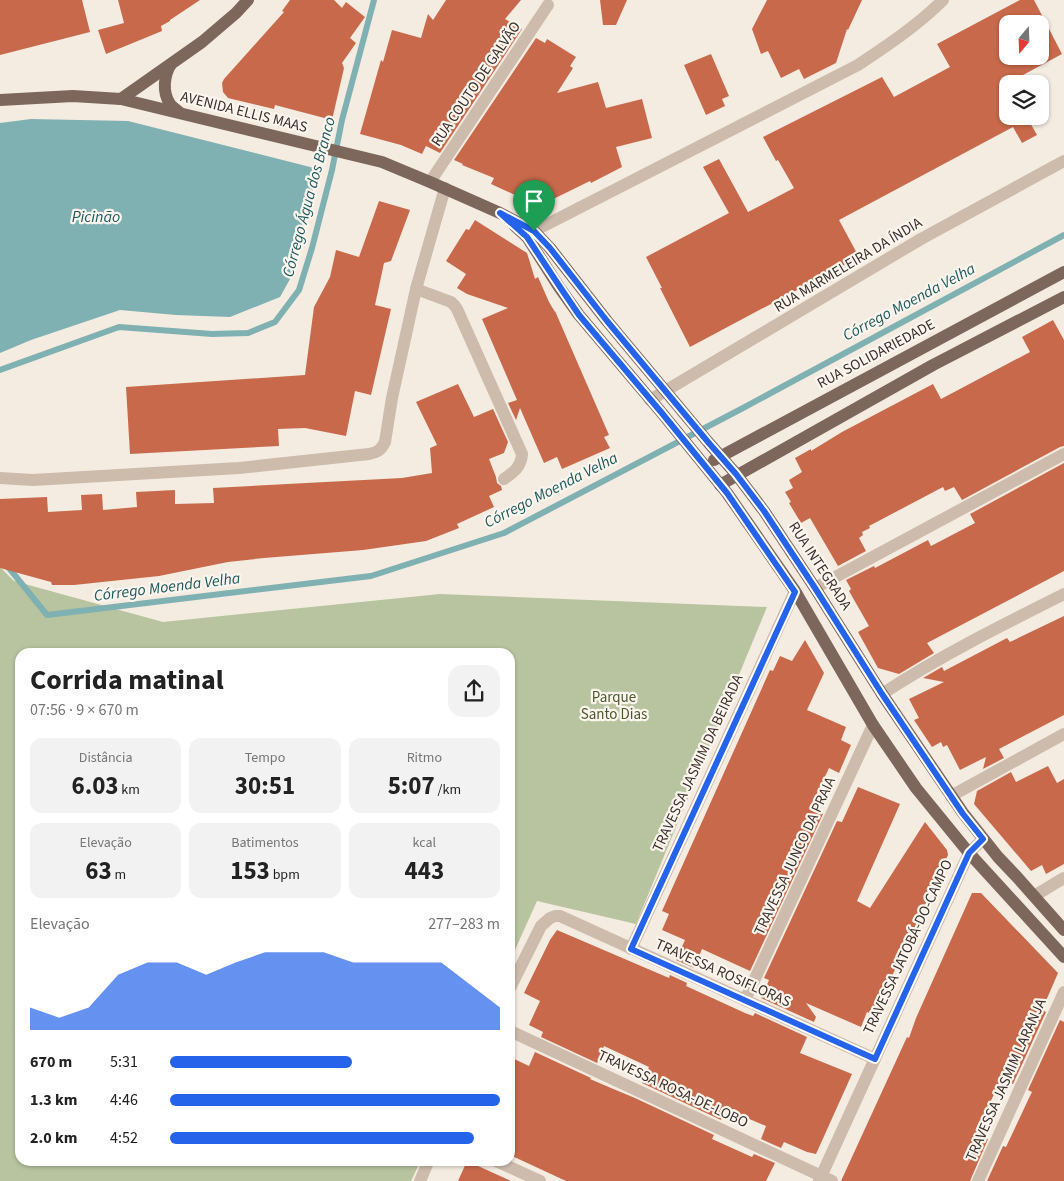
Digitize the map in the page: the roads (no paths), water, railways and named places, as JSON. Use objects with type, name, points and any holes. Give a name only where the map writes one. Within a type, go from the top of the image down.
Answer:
[{"type":"main road","points":[[121,99],[202,42],[236,13],[248,0]]},
{"type":"main road","points":[[172,63],[165,78],[165,92],[171,105],[181,114]]},
{"type":"main road","name":"AVENIDA ELLIS MAAS","points":[[0,100],[73,96],[121,99],[382,162],[500,213],[531,234]]},
{"type":"main road","points":[[531,234],[560,287],[579,315],[720,484],[795,592],[873,725],[916,788],[969,853],[1064,957]]},
{"type":"main road","name":"RUA INTEGRADA","points":[[531,234],[550,248],[607,321],[736,474],[764,511],[882,694],[951,796],[983,839],[1064,930]]},
{"type":"main road","name":"RUA SOLIDARIEDADE","points":[[704,465],[1064,272]]},
{"type":"main road","points":[[720,484],[933,365],[1064,297]]},
{"type":"street","points":[[531,234],[858,65],[893,42],[943,0]]},
{"type":"street","name":"RUA COUTO DE GALVÃO","points":[[430,182],[548,5]]},
{"type":"street","name":"RUA MARMELEIRA DA ÍNDIA","points":[[650,400],[921,239],[1064,161]]},
{"type":"street","points":[[0,478],[32,480],[239,468],[378,452],[386,442],[392,398],[416,289],[445,188]]},
{"type":"street","points":[[416,289],[451,302],[457,309],[522,454],[522,459],[516,470],[504,479]]},
{"type":"street","points":[[815,588],[1064,454]]},
{"type":"street","name":"TRAVESSA JASMIM DA BEIRADA","points":[[631,949],[795,592]]},
{"type":"street","points":[[882,694],[899,682],[997,628],[1064,594]]},
{"type":"street","name":"TRAVESSA JUNCO DA PRAIA","points":[[745,1000],[873,725]]},
{"type":"street","points":[[951,796],[1064,734]]},
{"type":"street","name":"TRAVESSA JATOBÁ-DO-CAMPO","points":[[824,1179],[875,1059],[969,853],[983,839]]},
{"type":"street","points":[[1034,896],[1064,878]]},
{"type":"street","name":"TRAVESSA ROSIFLORAS","points":[[515,978],[541,926],[555,916],[560,916],[875,1059]]},
{"type":"street","name":"TRAVESSA JASMIM LARANJA","points":[[978,1181],[1064,992]]},
{"type":"street","name":"TRAVESSA ROSA-DE-LOBO","points":[[515,1033],[824,1179]]},
{"type":"street","points":[[420,1181],[426,1166]]},
{"type":"street","points":[[507,1166],[540,1181]]},
{"type":"water","name":"Picinão","points":[[31,119],[128,121],[318,169],[295,270],[280,297],[230,317],[120,310],[31,340],[0,353],[0,123]]},
{"type":"waterway","name":"Córrego Água dos Branco","points":[[0,370],[119,327],[212,334],[248,333],[275,322],[299,290],[312,248],[332,170],[342,120],[374,0]]},
{"type":"waterway","name":"Córrego Moenda Velha","points":[[0,557],[47,615],[371,576],[504,533],[743,408],[1064,235]]},
{"type":"park label","name":"Parque Santo Dias","points":[[614,706]]}]
